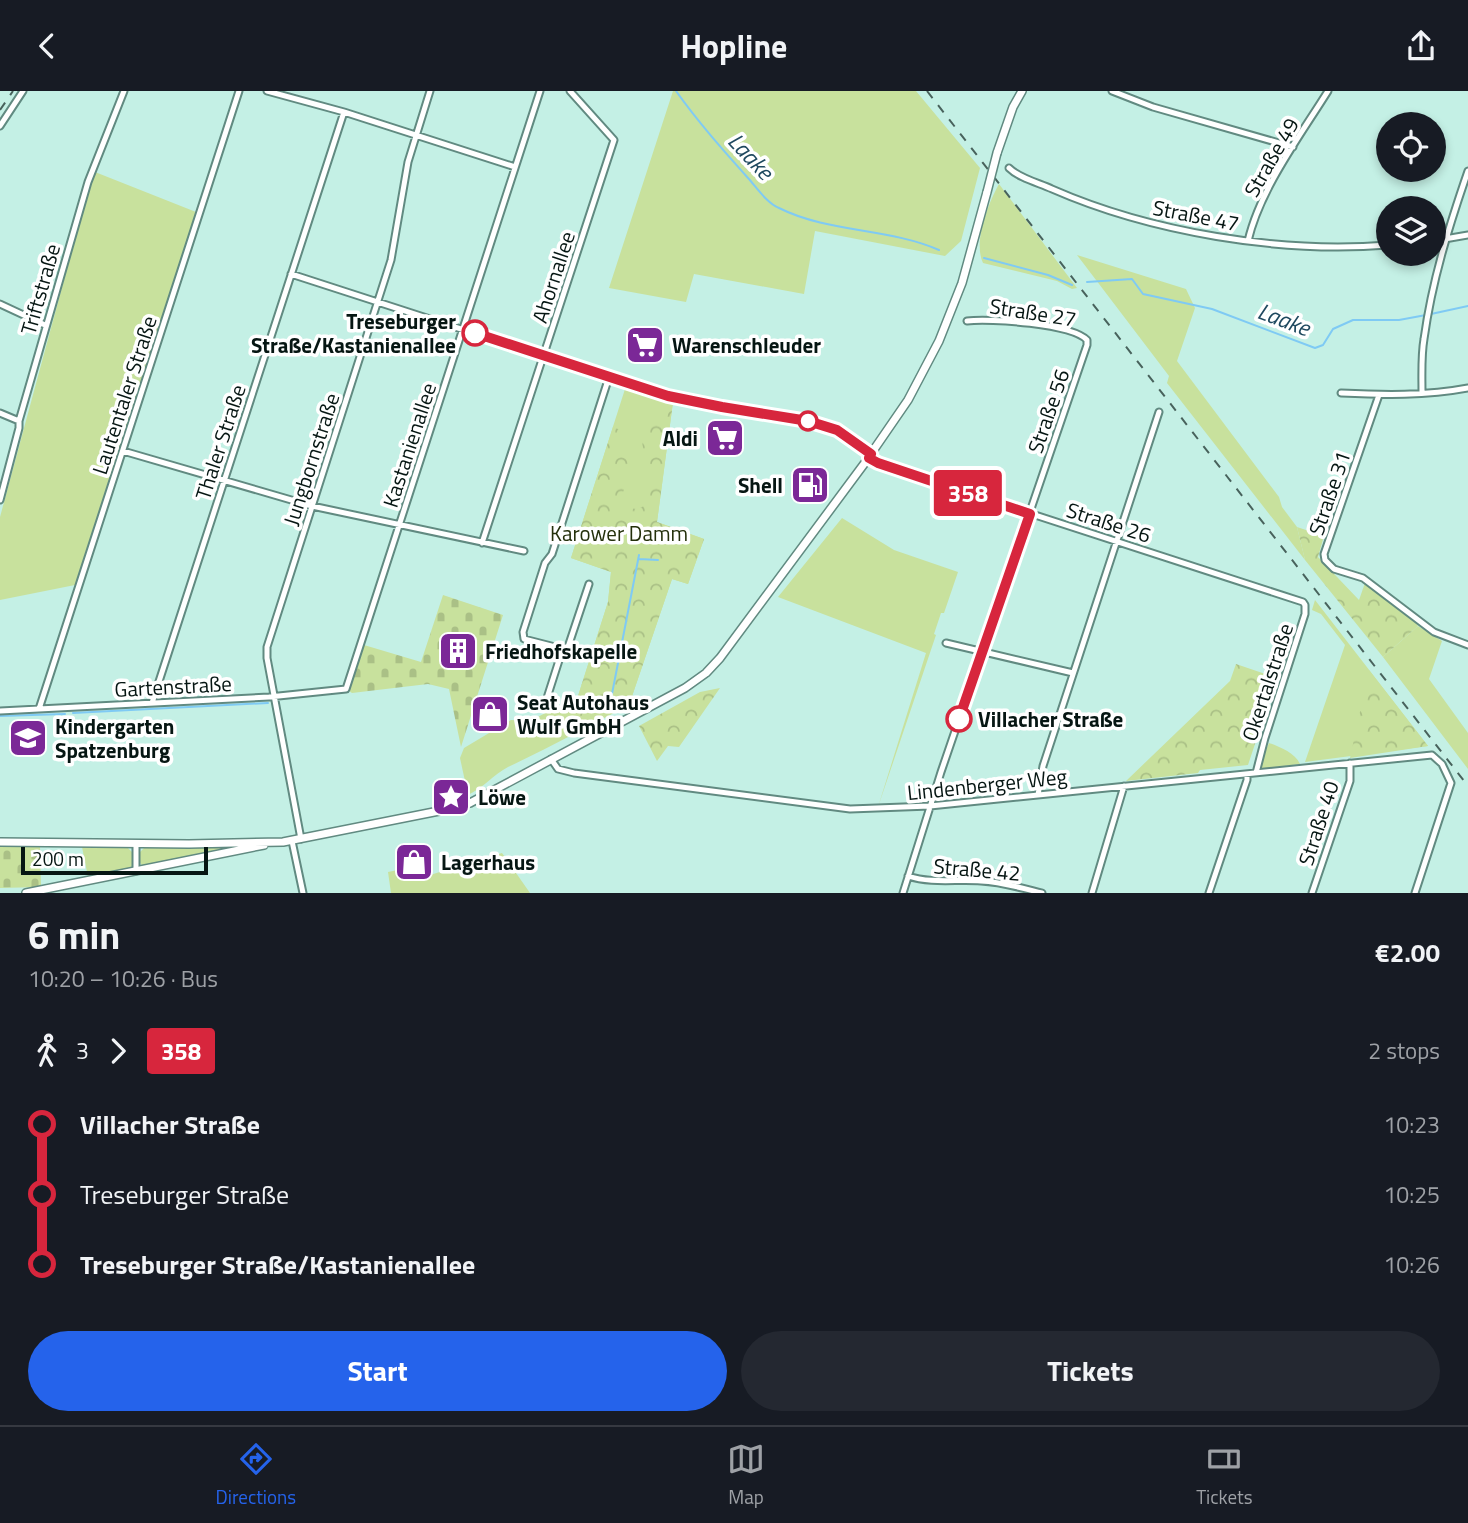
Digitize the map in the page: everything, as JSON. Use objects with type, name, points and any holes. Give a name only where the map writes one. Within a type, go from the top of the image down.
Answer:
[{"type":"main road","points":[[0,842],[136,844],[297,840],[470,803],[685,688],[715,665],[870,456],[908,400],[939,341],[968,262],[997,153],[1022,91]]},
{"type":"main road","points":[[26,893],[271,842]]},
{"type":"street","points":[[0,126],[23,91]]},
{"type":"street","name":"Triftstraße","points":[[0,500],[45,325],[88,182],[124,91]]},
{"type":"street","name":"Lautentaler Straße","points":[[39,709],[239,91]]},
{"type":"street","points":[[267,91],[344,112],[515,167]]},
{"type":"street","points":[[294,98],[297,91]]},
{"type":"street","name":"Jungbornstraße","points":[[303,893],[267,647],[391,260],[408,162],[430,91]]},
{"type":"street","name":"Kastanienallee","points":[[346,689],[540,91]]},
{"type":"street","name":"Ahornallee","points":[[482,543],[614,140],[570,91]]},
{"type":"street","points":[[1112,91],[1153,107],[1293,147]]},
{"type":"street","name":"Straße 49","points":[[1248,241],[1251,227],[1266,193],[1328,91]]},
{"type":"street","name":"Thaler Straße","points":[[152,703],[344,112]]},
{"type":"street","name":"Straße 47","points":[[1009,168],[1084,203],[1176,228],[1282,245],[1376,245]]},
{"type":"street","points":[[1446,234],[1468,171]]},
{"type":"street","points":[[1446,240],[1468,235]]},
{"type":"street","points":[[1422,393],[1423,340],[1439,266]]},
{"type":"street","name":"Straße 26","points":[[291,274],[680,399],[808,421],[837,430],[870,456],[921,478],[1261,588]]},
{"type":"street","points":[[0,304],[45,325]]},
{"type":"street","name":"Straße 27","points":[[967,321],[993,320],[1041,325],[1082,335],[1087,340],[1087,345]]},
{"type":"street","name":"Straße 56","points":[[903,893],[982,651],[1087,345]]},
{"type":"street","points":[[562,651],[524,639],[523,632],[545,563],[552,554],[609,377]]},
{"type":"street","points":[[1341,393],[1379,395],[1468,388]]},
{"type":"street","name":"Straße 31","points":[[1379,395],[1324,554],[1325,560],[1334,569],[1363,578],[1434,632],[1468,645]]},
{"type":"street","points":[[1038,795],[1043,767],[1159,412]]},
{"type":"street","points":[[0,414],[19,421]]},
{"type":"street","points":[[123,451],[312,506],[524,551]]},
{"type":"street","points":[[546,701],[562,651],[569,647],[589,584]]},
{"type":"street","name":"Okertalstraße","points":[[1256,773],[1306,609],[1298,600],[1261,588]]},
{"type":"street","points":[[946,643],[1073,673]]},
{"type":"street","name":"Gartenstraße","points":[[0,711],[274,696],[346,689]]},
{"type":"street","name":"Lindenberger Weg","points":[[551,759],[558,769],[574,773],[850,809],[930,806],[1432,755],[1442,764],[1451,783],[1415,893]]},
{"type":"street","name":"Straße 40","points":[[1312,893],[1350,781],[1350,763]]},
{"type":"street","points":[[1209,893],[1247,774]]},
{"type":"street","points":[[1092,893],[1125,786]]},
{"type":"street","points":[[136,844],[136,871]]},
{"type":"street","name":"Straße 42","points":[[908,876],[919,880],[981,881],[1042,893]]},
{"type":"green space","points":[[673,91],[916,91],[980,168],[961,241],[945,256],[815,231],[804,294],[694,274],[686,302],[609,288]]},
{"type":"green space","points":[[95,172],[196,212],[75,585],[0,600],[0,517]]},
{"type":"green space","points":[[999,184],[1077,288],[1072,289],[1057,281],[983,263],[980,254],[981,234],[986,212]]},
{"type":"green space","points":[[1077,255],[1186,289],[1195,308],[1177,361],[1279,497],[1282,507],[1297,527],[1305,560],[1167,383],[1169,376]]},
{"type":"green space","name":"Karower Damm","points":[[625,389],[673,402],[657,522],[704,539],[688,584],[672,579],[629,705],[508,767],[468,795],[460,758],[464,748],[511,720],[530,721],[578,696],[608,602],[611,572],[571,558]]},
{"type":"green space","name":"Karower Damm","points":[[655,398],[673,402],[657,522],[704,539],[688,584],[672,579],[629,705],[607,715],[600,705],[590,700],[579,718],[567,723],[568,710],[578,696],[608,602],[611,572],[571,558],[613,427],[628,436],[632,451],[620,507],[637,509],[644,506],[646,486],[642,439]]},
{"type":"green space","points":[[842,518],[894,550],[958,572],[944,613],[941,613],[878,807],[926,653],[778,597]]},
{"type":"green space","points":[[1297,527],[1324,536],[1318,557],[1359,600],[1365,583],[1414,620],[1418,626],[1383,657],[1305,560]]},
{"type":"green space","points":[[443,595],[503,615],[461,747],[449,689],[428,684],[352,693],[349,691],[364,645],[421,662]]},
{"type":"green space","points":[[1315,600],[1428,746],[1305,762],[1345,645],[1321,614],[1312,610]]},
{"type":"green space","points":[[1418,626],[1442,641],[1429,679],[1468,733],[1468,769],[1383,657]]},
{"type":"green space","points":[[1236,664],[1277,678],[1248,765],[1126,781],[1230,681]]},
{"type":"green space","points":[[1369,670],[1428,746],[1350,758]]},
{"type":"green space","points":[[720,688],[679,747],[668,746],[657,761],[639,726],[700,692]]},
{"type":"green space","points":[[1269,743],[1291,754],[1300,764],[1262,769],[1260,764]]},
{"type":"green space","points":[[244,845],[143,867],[139,861],[139,853],[145,847]]},
{"type":"green space","points":[[40,846],[41,887],[0,888],[0,847]]},
{"type":"green space","points":[[82,847],[127,847],[133,853],[133,864],[129,870],[88,877]]},
{"type":"green space","points":[[502,853],[530,893],[391,893],[388,872],[427,864],[430,875]]},
{"type":"waterway","name":"Laake","points":[[676,91],[762,195],[775,206],[818,222],[900,238],[939,250]]},
{"type":"waterway","name":"Laake","points":[[984,258],[1048,275],[1072,285]]},
{"type":"waterway","name":"Laake","points":[[1087,282],[1132,279],[1143,294],[1212,309],[1315,348],[1323,345],[1333,329],[1353,320],[1399,320],[1426,315]]},
{"type":"waterway","name":"Laake","points":[[1431,314],[1468,306]]},
{"type":"waterway","points":[[611,699],[639,555]]},
{"type":"waterway","points":[[639,559],[658,560]]},
{"type":"waterway","points":[[73,713],[268,703]]},
{"type":"waterway","points":[[0,716],[65,714]]},
{"type":"railway","points":[[0,110],[13,91]]},
{"type":"railway","points":[[927,91],[1468,786]]},
{"type":"bus line","name":"358","points":[[475,333],[668,396],[808,421],[837,430],[871,454],[869,458],[878,463],[1030,514],[959,719]]},
{"type":"place","name":"Treseburger Straße/Kastanienallee","points":[[475,333]]},
{"type":"place","name":"Warenschleuder","points":[[645,345]]},
{"type":"place","name":"Aldi","points":[[725,438]]},
{"type":"place","name":"Shell","points":[[810,485]]},
{"type":"place","name":"Friedhofskapelle","points":[[458,651]]},
{"type":"place","name":"Seat Autohaus Wulf GmbH","points":[[490,714]]},
{"type":"place","name":"Villacher Straße","points":[[959,719]]},
{"type":"place","name":"Kindergarten Spatzenburg","points":[[28,738]]},
{"type":"place","name":"Löwe","points":[[451,797]]},
{"type":"place","name":"Lagerhaus","points":[[414,862]]}]
